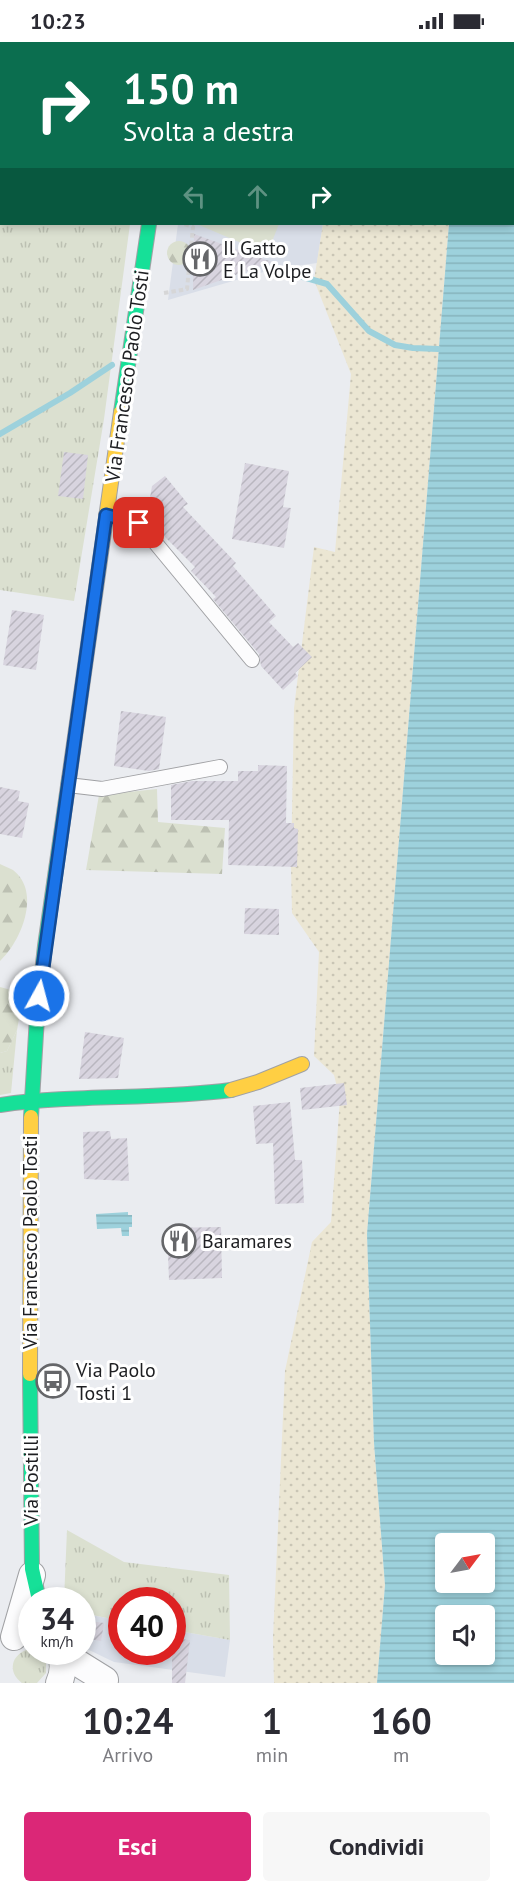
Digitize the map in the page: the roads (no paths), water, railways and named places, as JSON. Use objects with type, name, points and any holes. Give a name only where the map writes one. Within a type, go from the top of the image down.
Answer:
[{"type":"street","name":"Via Francesco Paolo Tosti","points":[[31,1386],[31,1099],[38,1006],[149,225]]},
{"type":"street","points":[[0,1104],[31,1099],[169,1095],[235,1089],[302,1064]]},
{"type":"street","name":"Via Postilli","points":[[31,1386],[32,1575],[35,1587]]},
{"type":"street","name":"Via Postilli","points":[[10,1642],[32,1575]]},
{"type":"street","points":[[59,1683],[63,1665]]},
{"type":"street","points":[[80,1665],[106,1682]]},
{"type":"lane","points":[[106,515],[139,523],[252,660]]},
{"type":"lane","points":[[68,785],[102,789],[220,767]]},
{"type":"water","points":[[449,225],[514,225],[514,1683],[377,1683],[385,1585],[374,1443],[367,1234]]},
{"type":"water","points":[[128,1212],[128,1215],[132,1215],[129,1236],[122,1236],[121,1228],[97,1229],[96,1214]]},
{"type":"waterway","points":[[303,277],[327,284],[369,331],[395,345],[438,349]]},
{"type":"waterway","points":[[0,434],[70,393],[112,365]]},
{"type":"place","name":"Il Gatto E La Volpe","points":[[200,259]]},
{"type":"place","name":"Baramares","points":[[179,1241]]},
{"type":"place","name":"Via Paolo Tosti 1","points":[[53,1381]]}]
